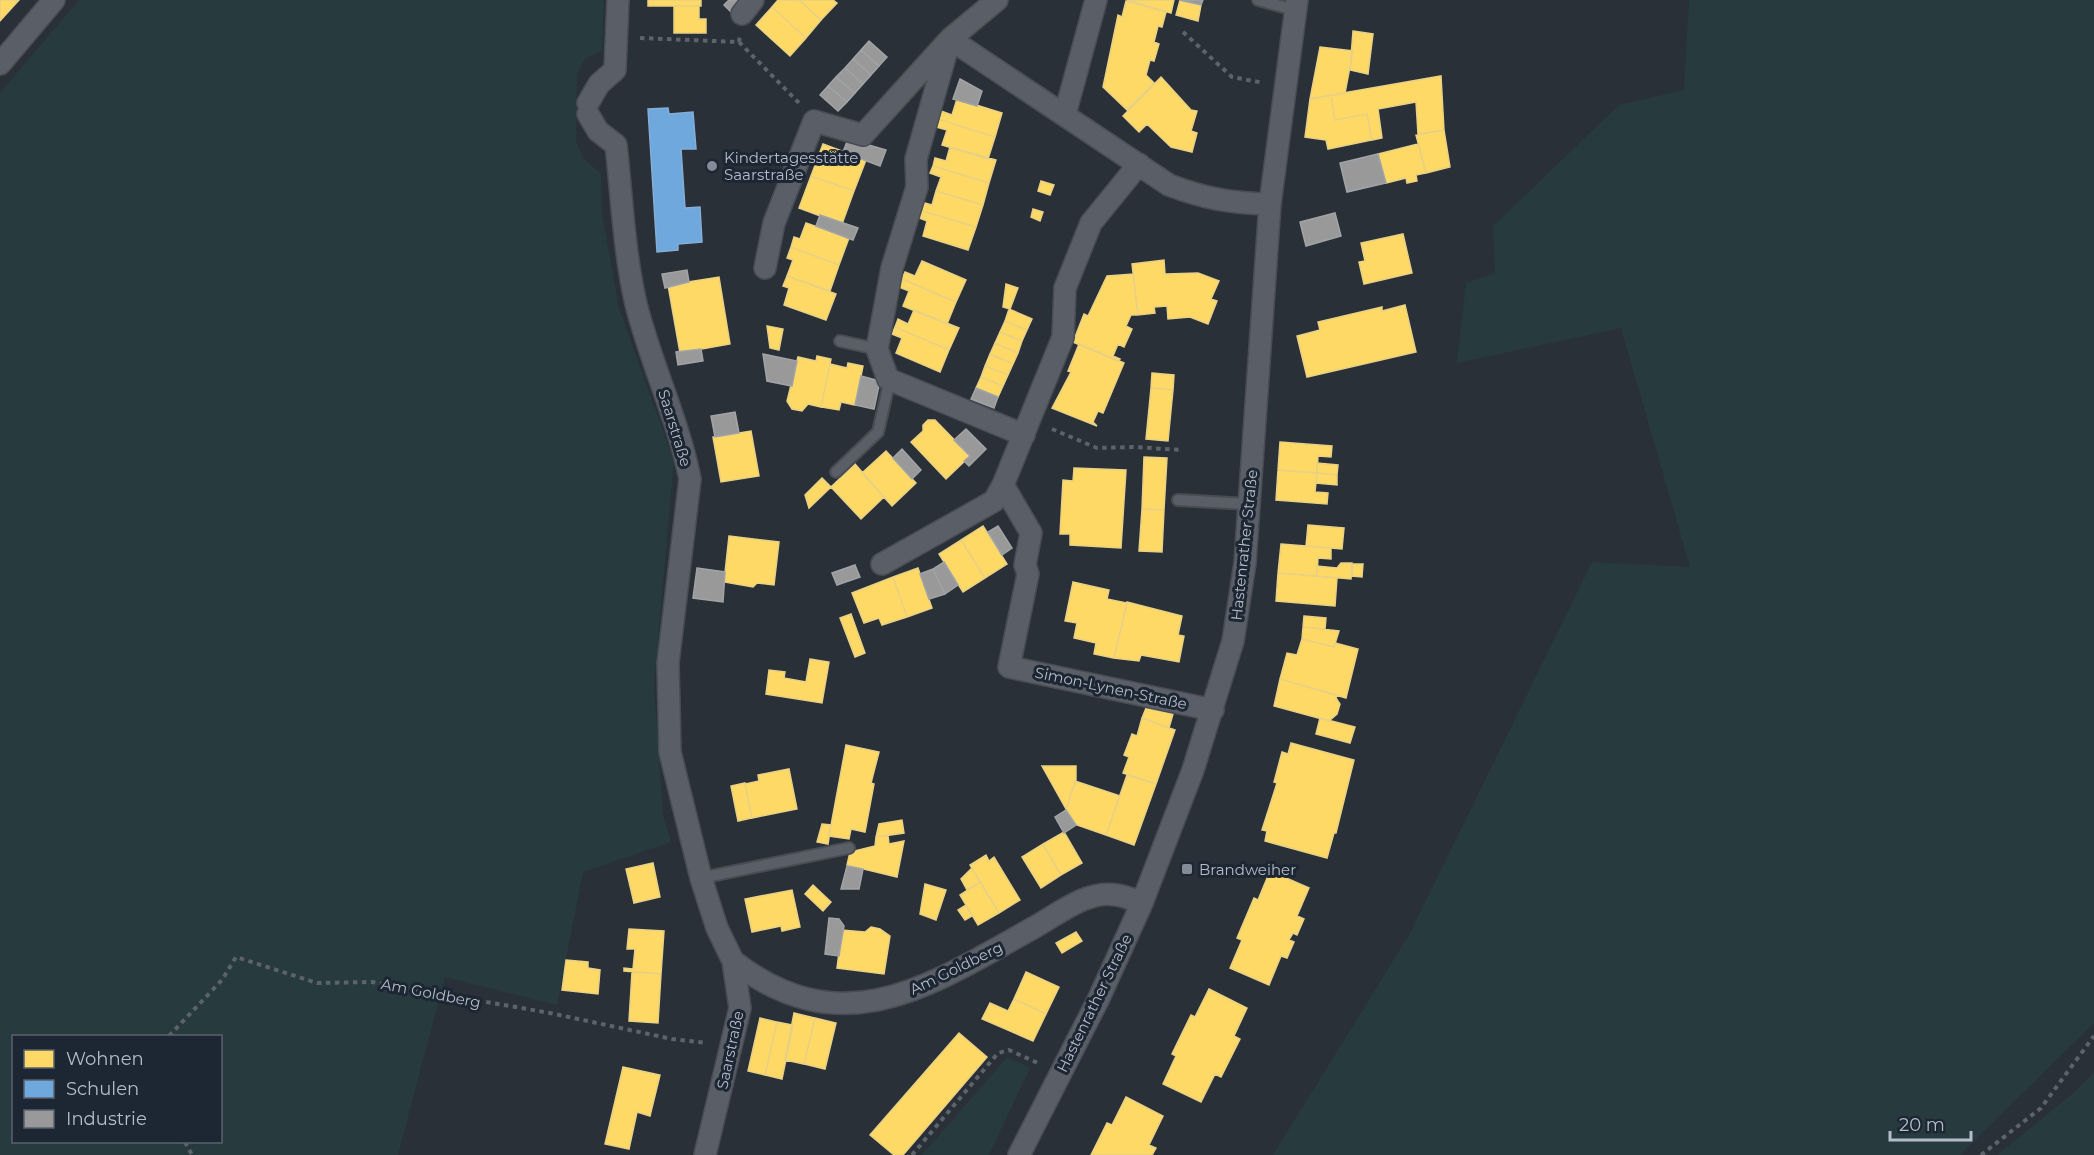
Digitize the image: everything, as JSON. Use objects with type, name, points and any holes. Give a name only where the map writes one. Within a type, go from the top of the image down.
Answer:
[{"type":"street","points":[[0,64],[54,0]]},
{"type":"street","name":"Saarstraße","points":[[618,0],[615,70],[599,84],[588,108],[598,131],[616,145],[629,269],[636,304],[685,452],[690,479],[668,663],[670,752],[701,878],[717,928],[733,961],[740,1008],[705,1155]]},
{"type":"street","points":[[765,268],[774,223],[814,121],[864,135],[950,39],[997,0]]},
{"type":"street","points":[[1065,114],[1096,0]]},
{"type":"street","name":"Hastenrather Straße","points":[[1019,1155],[1099,998],[1142,903],[1214,710],[1233,641],[1245,563],[1270,204],[1296,5]]},
{"type":"street","points":[[950,39],[1169,185],[1207,199],[1230,203],[1270,204]]},
{"type":"street","points":[[950,39],[916,159],[917,187],[892,268],[877,349],[890,379],[1027,427]]},
{"type":"street","points":[[882,564],[994,501],[1003,485],[1063,337],[1065,288],[1091,222],[1139,164]]},
{"type":"street","name":"Simon-Lynen-Straße","points":[[1003,485],[1031,533],[1025,565],[1028,574],[1009,667],[1214,710]]},
{"type":"street","name":"Am Goldberg","points":[[733,961],[758,980],[805,1000],[847,1005],[872,1002],[917,989],[1092,896],[1116,895],[1142,903]]},
{"type":"lane","points":[[1258,0],[1296,5]]},
{"type":"lane","points":[[840,341],[877,349]]},
{"type":"lane","points":[[836,472],[878,432],[890,379]]},
{"type":"lane","points":[[1178,500],[1249,504]]},
{"type":"lane","points":[[701,878],[849,848]]},
{"type":"path","points":[[739,42],[747,7]]},
{"type":"path","points":[[1183,32],[1232,76],[1285,87]]},
{"type":"path","points":[[618,37],[739,42],[798,101],[814,121]]},
{"type":"path","points":[[1027,427],[1097,448],[1134,447],[1182,450]]},
{"type":"path","name":"Am Goldberg","points":[[170,1035],[222,980],[236,957],[317,983],[372,982],[550,1013],[672,1039],[732,1046]]},
{"type":"path","points":[[1981,1155],[2041,1108],[2094,1036]]},
{"type":"path","points":[[912,1155],[998,1053],[1008,1050],[1037,1063]]},
{"type":"green space","points":[[79,0],[604,0],[602,50],[585,59],[577,74],[576,141],[584,160],[601,173],[602,214],[619,308],[674,461],[654,684],[663,815],[671,842],[583,872],[557,1005],[445,977],[398,1155],[0,1155],[0,93]]},
{"type":"green space","points":[[1689,0],[2094,0],[2094,1023],[1960,1155],[1273,1155],[1409,935],[1592,562],[1690,567],[1621,328],[1457,363],[1466,283],[1495,273],[1493,226],[1619,105],[1684,90]]},
{"type":"green space","points":[[1007,1057],[1030,1068],[989,1155],[922,1155]]},
{"type":"green space","points":[[2094,1072],[2094,1155],[1997,1155],[2077,1090]]},
{"type":"building: Wohnen","points":[[0,0],[19,0],[0,21]]},
{"type":"building: Wohnen","points":[[648,0],[701,0],[701,6],[648,6]]},
{"type":"building: Wohnen","points":[[778,0],[799,0],[821,20],[806,38],[772,7]]},
{"type":"building: Wohnen","points":[[799,0],[833,0],[837,3],[821,20]]},
{"type":"building: Wohnen","points":[[1127,0],[1174,0],[1171,13]]},
{"type":"building: Wohnen","points":[[1180,0],[1201,5],[1198,21],[1176,15]]},
{"type":"building: Wohnen","points":[[1126,1],[1166,12],[1162,27],[1158,26],[1154,42],[1159,44],[1154,61],[1150,60],[1146,75],[1154,83],[1127,110],[1103,87],[1118,15],[1122,17]]},
{"type":"building: Wohnen","points":[[674,6],[699,6],[699,19],[706,19],[706,33],[674,33]]},
{"type":"building: Wohnen","points":[[772,7],[806,38],[790,56],[756,25]]},
{"type":"building: Wohnen","points":[[1353,31],[1373,34],[1368,74],[1350,70]]},
{"type":"building: Wohnen","points":[[1320,47],[1353,51],[1345,93],[1310,99]]},
{"type":"building: Wohnen","points":[[1441,76],[1444,130],[1418,134],[1416,102],[1378,109],[1382,138],[1372,140],[1367,114],[1335,120],[1331,95]]},
{"type":"building: Wohnen","points":[[1161,77],[1191,110],[1197,111],[1191,131],[1197,133],[1192,152],[1171,147],[1147,124],[1139,132],[1123,116]]},
{"type":"building: Wohnen","points":[[1331,95],[1335,120],[1367,114],[1372,140],[1328,149],[1326,140],[1305,137],[1310,99]]},
{"type":"building: Wohnen","points":[[957,99],[1002,113],[995,137],[938,119],[941,111],[952,115]]},
{"type":"building: Wohnen","points":[[938,119],[995,137],[988,159],[942,145],[947,130],[936,127]]},
{"type":"building: Wohnen","points":[[1444,130],[1450,167],[1426,173],[1416,135]]},
{"type":"building: Wohnen","points":[[823,144],[866,160],[854,191],[811,176]]},
{"type":"building: Wohnen","points":[[1418,144],[1426,173],[1416,175],[1417,181],[1407,183],[1406,178],[1386,183],[1378,154]]},
{"type":"building: Wohnen","points":[[950,147],[996,160],[989,183],[933,166],[935,158],[946,161]]},
{"type":"building: Wohnen","points":[[933,166],[989,183],[983,205],[936,191],[941,177],[930,173]]},
{"type":"building: Wohnen","points":[[811,176],[854,191],[842,224],[799,208]]},
{"type":"building: Wohnen","points":[[1041,181],[1054,185],[1050,195],[1038,191]]},
{"type":"building: Wohnen","points":[[936,191],[983,205],[976,227],[919,210],[921,202],[932,205]]},
{"type":"building: Wohnen","points":[[1033,209],[1043,212],[1040,221],[1031,217]]},
{"type":"building: Wohnen","points":[[919,210],[976,227],[968,250],[923,236],[927,221],[917,217]]},
{"type":"building: Wohnen","points":[[806,223],[849,238],[839,265],[791,247],[794,237],[800,239]]},
{"type":"building: Wohnen","points":[[1403,234],[1412,273],[1364,284],[1359,262],[1365,261],[1361,243]]},
{"type":"building: Wohnen","points":[[791,247],[839,265],[830,291],[787,276],[793,260],[787,258]]},
{"type":"building: Wohnen","points":[[1164,260],[1165,274],[1198,273],[1219,281],[1211,299],[1217,301],[1208,324],[1190,317],[1168,319],[1167,306],[1154,307],[1155,313],[1138,315],[1132,264]]},
{"type":"building: Wohnen","points":[[922,261],[966,280],[956,302],[902,279],[905,272],[915,276]]},
{"type":"building: Wohnen","points":[[1133,274],[1138,315],[1131,315],[1126,326],[1132,329],[1124,347],[1118,344],[1113,356],[1120,359],[1118,361],[1073,342],[1084,314],[1088,316],[1107,276]]},
{"type":"building: Wohnen","points":[[787,276],[836,294],[826,320],[784,305],[789,288],[783,286]]},
{"type":"building: Wohnen","points":[[719,277],[730,344],[680,353],[668,285]]},
{"type":"building: Wohnen","points":[[902,279],[956,302],[947,324],[903,306],[909,291],[899,287]]},
{"type":"building: Wohnen","points":[[1006,284],[1018,288],[1010,309],[1003,307]]},
{"type":"building: Wohnen","points":[[1405,305],[1416,352],[1307,377],[1297,336],[1320,330],[1318,322],[1382,307],[1382,311]]},
{"type":"building: Wohnen","points":[[1009,309],[1032,319],[1027,330],[1005,321]]},
{"type":"building: Wohnen","points":[[914,310],[959,328],[949,350],[895,327],[898,319],[908,324]]},
{"type":"building: Wohnen","points":[[1005,321],[1027,330],[1022,341],[1000,332]]},
{"type":"building: Wohnen","points":[[767,326],[783,329],[779,350],[770,348]]},
{"type":"building: Wohnen","points":[[895,327],[949,350],[940,372],[896,353],[902,338],[892,334]]},
{"type":"building: Wohnen","points":[[1000,332],[1022,341],[1018,353],[995,343]]},
{"type":"building: Wohnen","points":[[995,343],[1018,353],[1013,364],[990,354]]},
{"type":"building: Wohnen","points":[[1079,344],[1124,363],[1103,413],[1098,411],[1093,422],[1097,426],[1052,408],[1071,372],[1068,371]]},
{"type":"building: Wohnen","points":[[990,354],[1013,364],[1008,375],[985,366]]},
{"type":"building: Wohnen","points":[[817,356],[831,359],[821,407],[808,404],[802,411],[792,409],[787,401],[798,357],[816,361]]},
{"type":"building: Wohnen","points":[[848,363],[863,366],[855,405],[841,402],[839,410],[821,407],[830,364],[847,368]]},
{"type":"building: Wohnen","points":[[985,366],[1008,375],[1003,386],[981,377]]},
{"type":"building: Wohnen","points":[[1152,373],[1174,375],[1173,390],[1151,388]]},
{"type":"building: Wohnen","points":[[981,377],[1003,386],[998,397],[976,388]]},
{"type":"building: Wohnen","points":[[1151,388],[1173,390],[1168,441],[1146,439]]},
{"type":"building: Wohnen","points":[[928,420],[935,420],[970,456],[946,479],[911,442],[923,431],[923,425]]},
{"type":"building: Wohnen","points":[[751,431],[759,476],[721,482],[713,437]]},
{"type":"building: Wohnen","points":[[1280,442],[1332,446],[1331,457],[1318,456],[1317,473],[1278,470]]},
{"type":"building: Wohnen","points":[[886,451],[916,483],[892,506],[862,473]]},
{"type":"building: Wohnen","points":[[1144,457],[1167,458],[1164,510],[1142,509]]},
{"type":"building: Wohnen","points":[[1317,463],[1338,465],[1337,475],[1317,473]]},
{"type":"building: Wohnen","points":[[855,464],[884,497],[861,519],[831,487]]},
{"type":"building: Wohnen","points":[[1074,468],[1126,470],[1121,548],[1070,545],[1070,534],[1060,534],[1063,480],[1073,481]]},
{"type":"building: Wohnen","points":[[1278,470],[1317,473],[1315,492],[1328,493],[1327,504],[1276,500]]},
{"type":"building: Wohnen","points":[[1317,473],[1337,475],[1337,485],[1316,483]]},
{"type":"building: Wohnen","points":[[822,478],[831,487],[809,508],[805,495]]},
{"type":"building: Wohnen","points":[[1142,509],[1164,510],[1162,552],[1139,551]]},
{"type":"building: Wohnen","points":[[1308,525],[1344,528],[1342,549],[1306,546]]},
{"type":"building: Wohnen","points":[[983,526],[1007,564],[985,578],[961,540]]},
{"type":"building: Wohnen","points":[[729,536],[779,542],[774,585],[757,583],[753,587],[724,582]]},
{"type":"building: Wohnen","points":[[961,540],[985,578],[963,592],[939,554]]},
{"type":"building: Wohnen","points":[[1281,544],[1331,548],[1331,559],[1318,558],[1317,576],[1278,573]]},
{"type":"building: Wohnen","points":[[1341,563],[1352,563],[1351,579],[1317,576],[1317,566],[1337,568]]},
{"type":"building: Wohnen","points":[[1353,564],[1363,564],[1362,577],[1352,576]]},
{"type":"building: Wohnen","points":[[918,568],[932,608],[907,617],[893,577]]},
{"type":"building: Wohnen","points":[[1278,573],[1337,578],[1335,606],[1276,601]]},
{"type":"building: Wohnen","points":[[893,577],[907,617],[882,625],[879,618],[864,623],[852,593]]},
{"type":"building: Wohnen","points":[[1073,582],[1109,590],[1107,599],[1127,603],[1114,658],[1094,654],[1096,643],[1074,638],[1077,623],[1065,621]]},
{"type":"building: Wohnen","points":[[1127,602],[1182,616],[1178,635],[1184,636],[1179,662],[1141,655],[1139,661],[1114,658]]},
{"type":"building: Wohnen","points":[[851,614],[865,653],[855,657],[840,618]]},
{"type":"building: Wohnen","points":[[1304,616],[1326,618],[1325,629],[1303,627]]},
{"type":"building: Wohnen","points":[[1303,627],[1339,631],[1334,647],[1302,639]]},
{"type":"building: Wohnen","points":[[1302,639],[1334,647],[1335,643],[1358,649],[1346,698],[1280,679],[1287,653],[1297,655]]},
{"type":"building: Wohnen","points":[[810,659],[829,662],[822,703],[766,694],[769,670],[785,672],[784,678],[806,682]]},
{"type":"building: Wohnen","points":[[1280,679],[1337,695],[1336,698],[1340,704],[1337,714],[1329,721],[1274,706]]},
{"type":"building: Wohnen","points":[[1146,708],[1173,714],[1169,728],[1142,718]]},
{"type":"building: Wohnen","points":[[1142,718],[1175,730],[1156,784],[1123,773],[1129,757],[1124,755],[1132,734],[1137,736]]},
{"type":"building: Wohnen","points":[[1320,718],[1355,727],[1350,743],[1316,734]]},
{"type":"building: Wohnen","points":[[1291,743],[1354,760],[1336,833],[1334,833],[1327,858],[1265,841],[1267,831],[1262,830],[1277,783],[1274,782],[1282,752],[1288,754]]},
{"type":"building: Wohnen","points":[[846,745],[879,752],[871,783],[874,784],[865,832],[851,829],[849,839],[829,836]]},
{"type":"building: Wohnen","points":[[1042,766],[1076,766],[1076,780],[1066,809]]},
{"type":"building: Wohnen","points":[[789,769],[797,809],[752,818],[745,784],[759,781],[758,775]]},
{"type":"building: Wohnen","points":[[1127,775],[1156,784],[1134,845],[1106,835]]},
{"type":"building: Wohnen","points":[[1075,781],[1120,796],[1106,835],[1074,824],[1066,810]]},
{"type":"building: Wohnen","points":[[745,783],[752,818],[738,821],[731,786]]},
{"type":"building: Wohnen","points":[[902,820],[904,833],[876,837],[879,824]]},
{"type":"building: Wohnen","points":[[822,824],[831,825],[828,844],[817,842]]},
{"type":"building: Wohnen","points":[[1064,832],[1082,863],[1061,875],[1043,844]]},
{"type":"building: Wohnen","points":[[888,835],[889,844],[904,841],[897,877],[847,865],[850,852],[875,846],[876,837]]},
{"type":"building: Wohnen","points":[[1043,844],[1061,875],[1041,888],[1022,857]]},
{"type":"building: Wohnen","points":[[986,855],[989,861],[994,857],[1020,900],[999,913],[970,865]]},
{"type":"building: Wohnen","points":[[653,863],[660,897],[634,903],[626,869]]},
{"type":"building: Wohnen","points":[[972,868],[980,882],[967,890],[961,879]]},
{"type":"building: Wohnen","points":[[1270,871],[1309,888],[1297,916],[1304,919],[1297,935],[1293,933],[1289,940],[1294,942],[1287,958],[1281,956],[1269,985],[1230,968],[1242,940],[1237,938],[1254,898],[1258,900]]},
{"type":"building: Wohnen","points":[[980,882],[999,913],[978,925],[960,895]]},
{"type":"building: Wohnen","points":[[925,884],[946,890],[936,920],[920,914]]},
{"type":"building: Wohnen","points":[[813,885],[831,902],[823,911],[805,894]]},
{"type":"building: Wohnen","points":[[792,890],[800,927],[782,931],[781,926],[752,932],[745,899]]},
{"type":"building: Wohnen","points":[[966,905],[972,916],[965,920],[958,910]]},
{"type":"building: Wohnen","points":[[871,927],[880,929],[890,936],[884,974],[837,968],[842,930],[865,932]]},
{"type":"building: Wohnen","points":[[629,929],[664,931],[661,974],[624,971],[624,968],[633,969],[635,949],[627,949]]},
{"type":"building: Wohnen","points":[[1076,932],[1082,941],[1062,953],[1056,943]]},
{"type":"building: Wohnen","points":[[566,960],[588,962],[588,968],[600,970],[598,994],[562,990]]},
{"type":"building: Wohnen","points":[[632,972],[661,974],[658,1023],[629,1021]]},
{"type":"building: Wohnen","points":[[1026,972],[1059,987],[1046,1014],[1014,999]]},
{"type":"building: Wohnen","points":[[1209,989],[1247,1008],[1234,1036],[1240,1039],[1221,1077],[1215,1074],[1201,1102],[1163,1084],[1176,1056],[1172,1054],[1191,1015],[1195,1017]]},
{"type":"building: Wohnen","points":[[1014,999],[1046,1014],[1033,1041],[982,1019],[990,1003],[1008,1011]]},
{"type":"building: Wohnen","points":[[794,1013],[815,1018],[804,1064],[785,1060]]},
{"type":"building: Wohnen","points":[[760,1018],[777,1022],[765,1075],[748,1071]]},
{"type":"building: Wohnen","points":[[815,1018],[836,1023],[825,1069],[804,1064]]},
{"type":"building: Wohnen","points":[[777,1022],[793,1025],[782,1079],[765,1075]]},
{"type":"building: Wohnen","points":[[959,1033],[987,1057],[903,1155],[894,1155],[870,1135]]},
{"type":"building: Wohnen","points":[[623,1067],[660,1075],[650,1116],[637,1112],[629,1149],[605,1144]]},
{"type":"building: Wohnen","points":[[1126,1097],[1163,1116],[1149,1145],[1156,1148],[1152,1155],[1091,1155],[1107,1123],[1112,1125]]},
{"type":"building: Schulen","points":[[668,108],[669,114],[693,112],[696,149],[681,149],[685,208],[700,207],[702,242],[678,244],[678,250],[657,252],[648,109]]},
{"type":"building: Industrie","points":[[729,0],[746,0],[733,14],[724,5]]},
{"type":"building: Industrie","points":[[1179,0],[1203,0],[1201,5]]},
{"type":"building: Industrie","points":[[869,41],[887,57],[879,66],[861,50]]},
{"type":"building: Industrie","points":[[861,50],[879,66],[871,75],[853,59]]},
{"type":"building: Industrie","points":[[853,59],[871,75],[863,84],[845,68]]},
{"type":"building: Industrie","points":[[845,68],[863,84],[855,93],[836,77]]},
{"type":"building: Industrie","points":[[836,77],[855,93],[847,102],[828,86]]},
{"type":"building: Industrie","points":[[960,79],[982,91],[977,106],[953,99]]},
{"type":"building: Industrie","points":[[828,86],[847,102],[838,111],[820,95]]},
{"type":"building: Industrie","points":[[848,139],[886,150],[880,166],[843,152]]},
{"type":"building: Industrie","points":[[1378,154],[1386,183],[1347,192],[1340,163]]},
{"type":"building: Industrie","points":[[1335,213],[1341,236],[1306,246],[1300,222]]},
{"type":"building: Industrie","points":[[820,215],[858,228],[853,240],[816,226]]},
{"type":"building: Industrie","points":[[687,270],[689,282],[665,288],[662,274]]},
{"type":"building: Industrie","points":[[701,349],[703,361],[678,365],[676,352]]},
{"type":"building: Industrie","points":[[763,354],[797,361],[792,386],[767,381]]},
{"type":"building: Industrie","points":[[861,376],[880,381],[874,409],[855,405]]},
{"type":"building: Industrie","points":[[976,388],[998,397],[994,408],[971,399]]},
{"type":"building: Industrie","points":[[735,412],[739,433],[715,437],[711,416]]},
{"type":"building: Industrie","points":[[966,429],[986,449],[969,466],[964,461],[970,456],[954,440]]},
{"type":"building: Industrie","points":[[902,449],[921,470],[912,479],[893,458]]},
{"type":"building: Industrie","points":[[998,526],[1012,548],[1002,555],[988,532]]},
{"type":"building: Industrie","points":[[944,562],[958,585],[945,594],[933,569]]},
{"type":"building: Industrie","points":[[855,565],[860,577],[837,585],[832,573]]},
{"type":"building: Industrie","points":[[697,568],[725,572],[723,602],[693,598]]},
{"type":"building: Industrie","points":[[933,569],[945,594],[929,599],[920,574]]},
{"type":"building: Industrie","points":[[1066,810],[1076,825],[1064,833],[1055,817]]},
{"type":"building: Industrie","points":[[847,866],[863,869],[859,889],[841,889]]},
{"type":"building: Industrie","points":[[829,918],[839,919],[844,926],[839,956],[825,954]]},
{"type":"place","name":"Kindertagesstätte Saarstraße","points":[[712,166]]},
{"type":"place","name":"Brandweiher","points":[[1187,869]]}]
